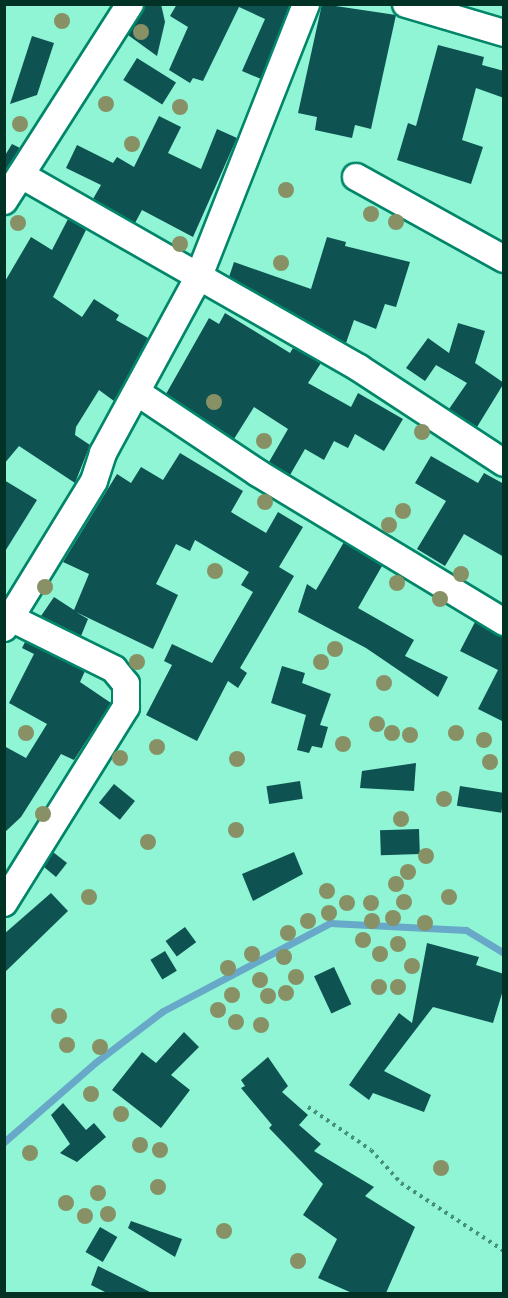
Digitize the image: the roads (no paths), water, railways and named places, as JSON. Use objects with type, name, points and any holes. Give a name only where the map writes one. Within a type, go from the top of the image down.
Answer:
[{"type":"street","points":[[4,201],[130,4]]},
{"type":"street","points":[[4,903],[126,707],[126,684],[114,669],[8,623],[94,482],[103,453],[138,393],[199,276],[306,4]]},
{"type":"street","points":[[406,4],[504,33]]},
{"type":"street","points":[[21,175],[359,368],[504,463]]},
{"type":"street","points":[[356,177],[504,259]]},
{"type":"street","points":[[138,393],[258,473],[504,622]]},
{"type":"waterway","points":[[4,1142],[96,1062],[163,1011],[330,923],[466,930],[504,953]]}]
